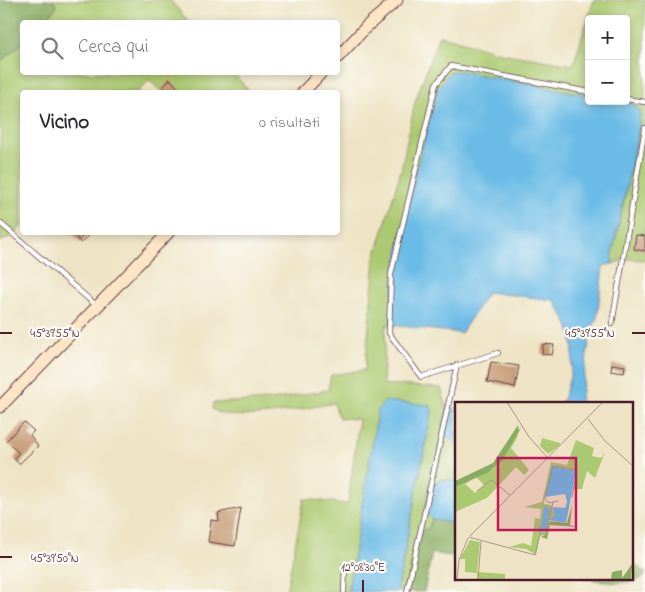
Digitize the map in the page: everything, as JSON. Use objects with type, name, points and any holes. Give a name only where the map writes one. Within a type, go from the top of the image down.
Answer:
[{"type":"main road","points":[[340,55],[367,26],[397,0]]},
{"type":"main road","points":[[305,90],[319,75]]},
{"type":"main road","points":[[0,407],[166,235]]},
{"type":"lane","points":[[498,353],[421,377],[389,333],[391,274],[436,84],[451,66],[585,91]]},
{"type":"lane","points":[[630,100],[645,102]]},
{"type":"lane","points":[[612,324],[645,128]]},
{"type":"lane","points":[[0,224],[98,307]]},
{"type":"lane","points":[[407,592],[457,365]]},
{"type":"lane","points":[[344,592],[345,566]]},
{"type":"green space","points":[[0,0],[52,0],[57,6],[45,20],[20,20],[20,45],[0,62]]},
{"type":"green space","points":[[52,0],[170,0],[187,20],[45,20],[57,7]]},
{"type":"green space","points":[[594,0],[645,0],[645,260],[626,259],[612,264],[613,250],[639,130],[640,110],[631,103],[630,15],[589,15]]},
{"type":"green space","points":[[585,28],[585,94],[459,71],[391,325],[386,325],[383,384],[441,388],[447,408],[446,437],[455,442],[455,480],[441,480],[425,510],[432,519],[406,592],[397,592],[432,410],[430,405],[378,409],[348,592],[286,592],[304,499],[348,504],[359,419],[339,418],[334,403],[271,414],[236,416],[222,414],[212,409],[213,403],[272,400],[328,390],[331,375],[365,370],[375,258],[401,170],[415,102],[439,35],[500,53],[573,65]]},
{"type":"green space","points":[[20,45],[20,75],[235,75],[248,90],[160,90],[149,80],[140,90],[20,90],[20,228],[15,234],[0,242],[0,62]]},
{"type":"green space","points":[[432,519],[455,524],[455,557],[432,553],[424,592],[406,592],[411,563],[421,531],[429,528]]},
{"type":"green space","points":[[632,563],[645,572],[645,576],[631,582],[594,580],[632,580]]},
{"type":"water","points":[[459,71],[585,94],[585,105],[630,105],[630,103],[640,110],[639,130],[613,250],[612,264],[603,266],[597,320],[591,328],[580,402],[562,402],[572,368],[573,349],[569,327],[554,300],[488,292],[461,333],[391,325],[396,265],[401,235],[438,87],[450,72]]},
{"type":"water","points":[[385,401],[430,405],[432,410],[397,592],[348,592],[378,409]]},
{"type":"water","points":[[447,407],[455,408],[455,442],[444,432]]},
{"type":"water","points":[[441,480],[455,480],[455,524],[432,519],[425,510],[430,484]]},
{"type":"building","points":[[170,79],[180,90],[161,90]]},
{"type":"building","points":[[74,235],[90,235],[81,243]]},
{"type":"building","points":[[636,235],[645,236],[645,251],[634,249]]},
{"type":"building","points":[[543,344],[554,345],[552,355],[542,354]]},
{"type":"building","points":[[491,362],[519,366],[515,388],[487,382]]},
{"type":"building","points":[[612,364],[625,366],[624,373],[611,371]]},
{"type":"building","points":[[24,422],[34,431],[30,435],[38,446],[19,464],[14,458],[19,453],[6,441]]},
{"type":"building","points":[[241,508],[235,546],[208,542],[211,520],[219,521],[218,513]]}]
